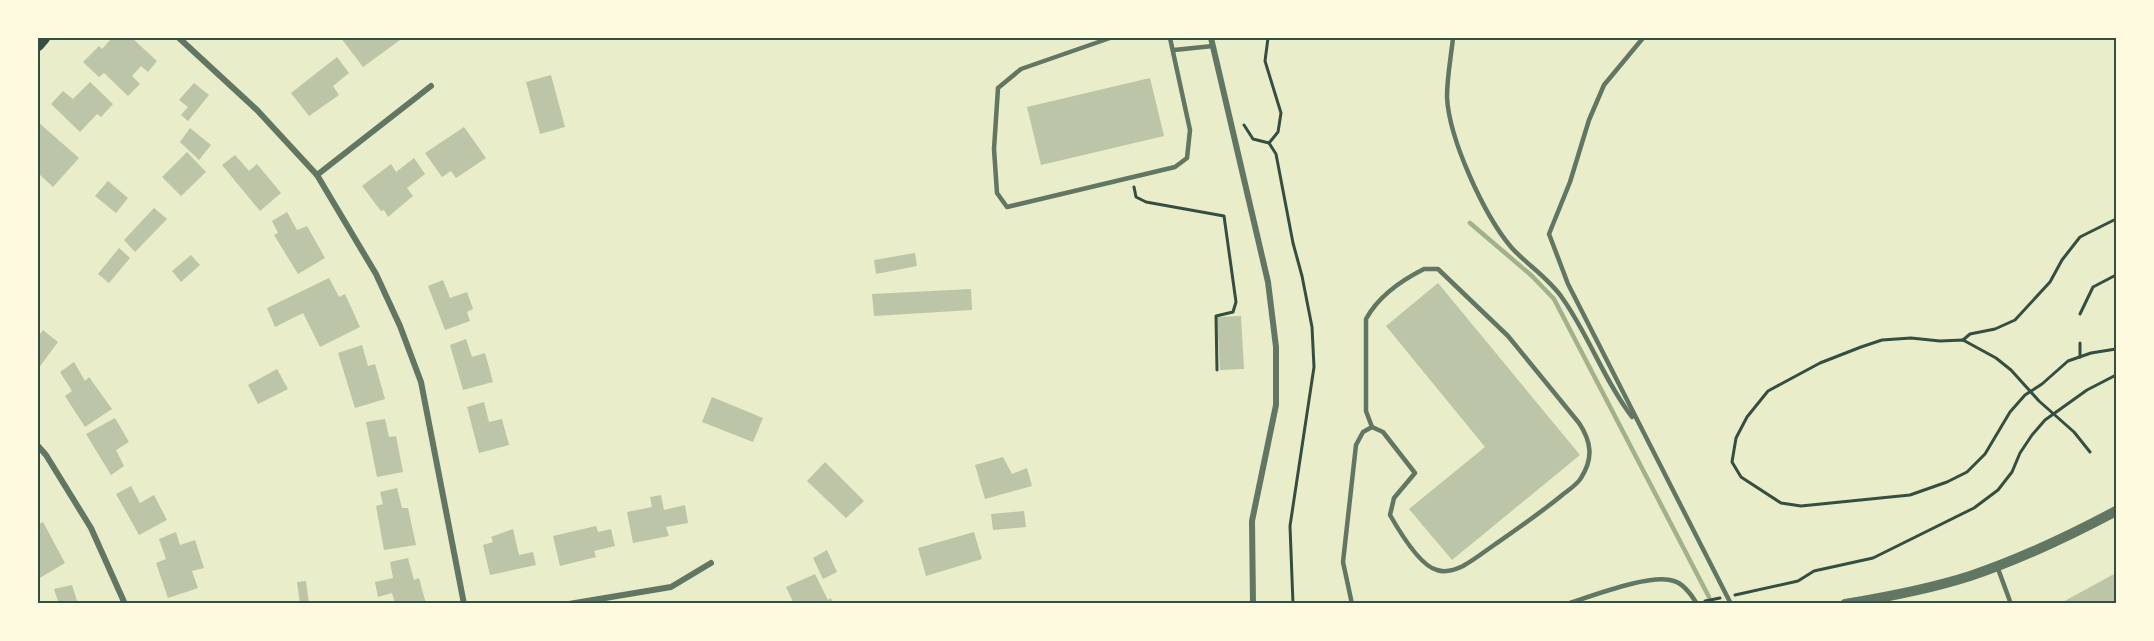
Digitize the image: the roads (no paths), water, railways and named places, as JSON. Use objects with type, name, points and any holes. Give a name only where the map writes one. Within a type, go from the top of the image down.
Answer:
[{"type":"main road","points":[[38,45],[44,38]]},
{"type":"street","points":[[178,38],[257,110],[316,174],[376,274],[400,326],[421,382],[464,603]]},
{"type":"street","points":[[1211,38],[1268,282],[1276,347],[1276,405],[1252,521],[1253,603]]},
{"type":"street","points":[[316,174],[431,86]]},
{"type":"street","points":[[38,446],[46,455],[91,528],[125,603]]},
{"type":"street","points":[[1845,603],[1880,601],[1969,576],[2063,539],[2116,511]]},
{"type":"street","points":[[569,603],[671,587],[711,563]]},
{"type":"lane","points":[[1110,38],[1021,69],[998,88],[994,149],[997,193],[1007,207],[1175,167],[1187,158],[1190,130],[1170,38]]},
{"type":"lane","points":[[1453,38],[1447,97],[1453,132],[1479,195],[1511,247],[1560,295],[1577,320],[1619,400],[1640,426]]},
{"type":"lane","points":[[1643,38],[1604,85],[1589,120],[1570,182],[1549,234],[1568,284],[1731,603]]},
{"type":"lane","points":[[1174,50],[1213,46]]},
{"type":"lane","points":[[1424,269],[1438,269],[1508,336],[1579,423],[1588,436],[1591,449],[1588,465],[1581,480],[1541,512],[1464,565],[1448,572],[1435,570],[1423,561],[1390,515],[1394,498],[1415,473],[1383,432],[1372,427],[1366,411],[1366,318],[1374,305],[1411,276],[1424,269]]},
{"type":"lane","points":[[1352,603],[1343,562],[1345,533],[1356,445],[1363,432],[1372,427]]},
{"type":"lane","points":[[1997,566],[2011,603]]},
{"type":"lane","points":[[1568,603],[1657,578],[1674,581],[1687,589],[1697,603]]},
{"type":"waterway","points":[[1470,223],[1532,276],[1554,299],[1709,597]]}]
